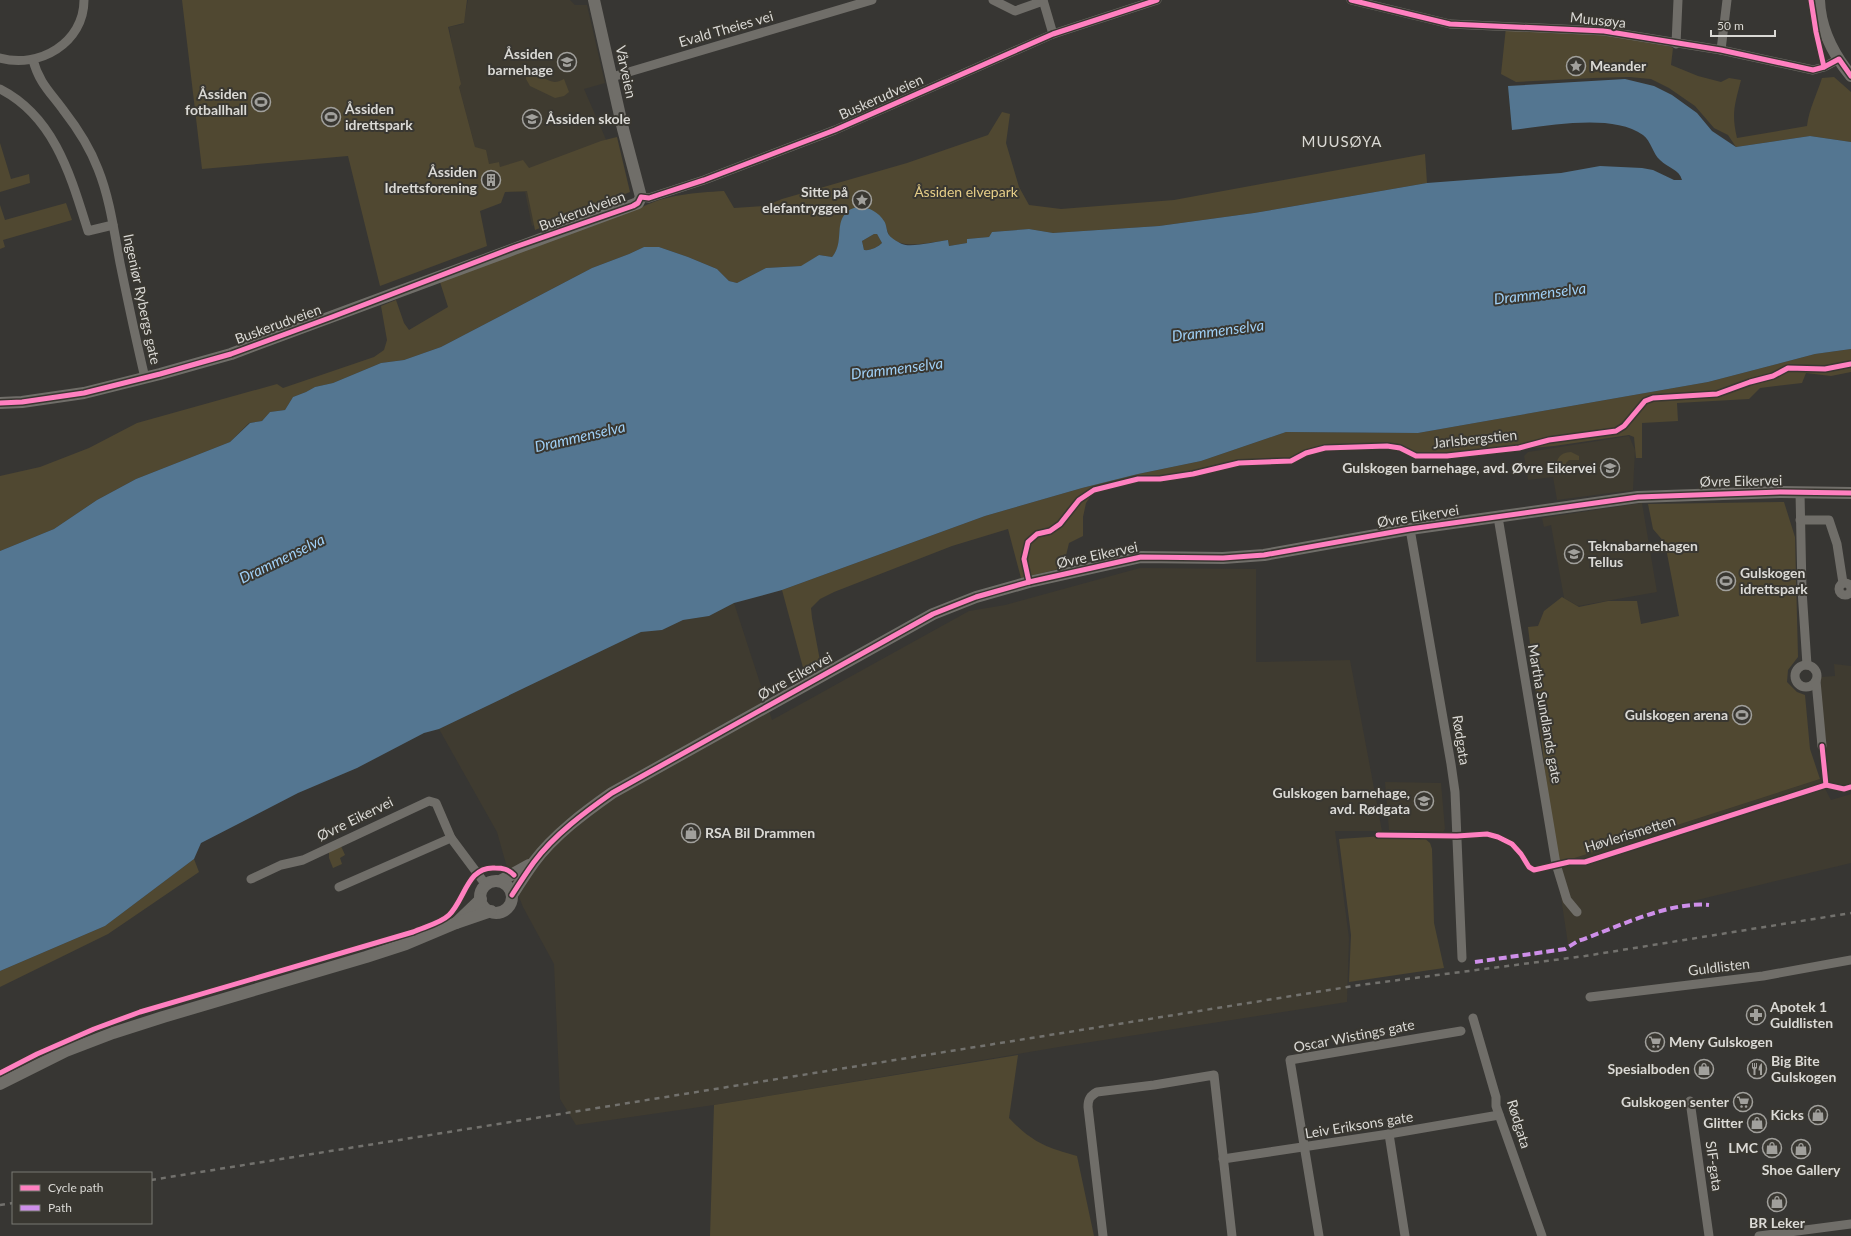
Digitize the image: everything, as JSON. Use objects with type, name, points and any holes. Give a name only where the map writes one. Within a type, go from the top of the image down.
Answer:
[{"type":"main road","name":"Vårveien","points":[[594,0],[623,130],[641,197]]},
{"type":"main road","points":[[1819,0],[1825,32],[1839,59],[1851,76]]},
{"type":"main road","name":"Buskerudveien","points":[[0,403],[22,402],[74,395],[145,378],[230,354],[332,317],[515,247],[634,206],[638,203],[641,197]]},
{"type":"main road","name":"Øvre Eikervei","points":[[512,895],[535,861],[557,838],[592,807],[628,783],[933,614],[976,597],[1029,582],[1141,557],[1223,558],[1264,554],[1410,528],[1638,497],[1800,492],[1851,493]]},
{"type":"main road","name":"Øvre Eikervei","points":[[500,881],[514,875],[535,861]]},
{"type":"main road","points":[[0,1084],[66,1052],[113,1033],[170,1014],[378,953],[426,936],[456,923],[506,909],[512,895],[508,886],[500,881],[495,881],[486,885],[482,889],[481,899],[484,907],[491,912]]},
{"type":"main road","points":[[456,923],[481,899]]},
{"type":"street","points":[[0,58],[11,61],[33,60],[51,53],[71,37],[77,28],[82,17],[84,0]]},
{"type":"street","name":"Evald Theies vei","points":[[612,77],[872,0]]},
{"type":"street","points":[[993,0],[1015,10],[1043,1],[1053,34]]},
{"type":"street","name":"Buskerudveien","points":[[641,197],[654,197],[704,180],[836,130],[1053,34],[1157,0]]},
{"type":"street","name":"Muusøya","points":[[1351,0],[1450,24],[1604,31],[1676,44],[1721,50],[1813,70],[1824,67],[1839,59]]},
{"type":"street","points":[[1676,44],[1678,0]]},
{"type":"street","points":[[1721,50],[1727,0]]},
{"type":"street","name":"Ingeniør Rybergs gate","points":[[33,60],[39,78],[46,90],[65,111],[91,153],[103,182],[145,378]]},
{"type":"street","name":"Ingeniør Rybergs gate","points":[[0,89],[23,105],[42,124],[55,141],[69,174],[88,231],[113,225]]},
{"type":"street","points":[[1800,492],[1807,665]]},
{"type":"street","name":"Martha Sundlands gate","points":[[1498,516],[1556,864],[1567,900],[1577,912]]},
{"type":"street","points":[[1800,520],[1829,520],[1838,544],[1843,583]]},
{"type":"street","name":"Rødgata","points":[[1410,528],[1447,737],[1455,792],[1462,958]]},
{"type":"street","points":[[1816,681],[1811,686],[1801,685],[1796,680],[1797,669],[1807,665],[1812,666],[1816,671],[1822,746]]},
{"type":"street","name":"Øvre Eikervei","points":[[252,879],[281,866],[303,860],[429,801],[436,803],[452,838],[486,885]]},
{"type":"street","points":[[339,887],[452,838]]},
{"type":"street","name":"Guldlisten","points":[[1590,997],[1763,976],[1851,960]]},
{"type":"street","name":"Rødgata","points":[[1473,1018],[1496,1097],[1499,1115],[1542,1236]]},
{"type":"street","name":"Oscar Wistings gate","points":[[1304,1148],[1290,1060],[1461,1031]]},
{"type":"street","points":[[1103,1236],[1088,1107],[1088,1100],[1091,1095],[1097,1092],[1154,1085],[1214,1075],[1232,1236]]},
{"type":"street","name":"SIF-gata","points":[[1690,1100],[1709,1236]]},
{"type":"street","name":"Leiv Eriksons gate","points":[[1223,1159],[1304,1148],[1499,1115]]},
{"type":"street","points":[[1389,1134],[1405,1236]]},
{"type":"street","points":[[1304,1148],[1319,1236]]},
{"type":"street","points":[[1759,1236],[1851,1224]]},
{"type":"shaded area","name":"Åssiden skole","points":[[468,0],[570,0],[575,5],[587,5],[605,83],[584,89],[628,190],[532,226],[525,192],[505,192],[499,162],[489,164],[475,147],[459,87],[449,27],[463,24]]},
{"type":"shaded area","points":[[1629,436],[1635,450],[1633,490],[1557,500],[1553,477],[1528,480],[1524,456],[1528,452]]},
{"type":"shaded area","points":[[1642,503],[1657,592],[1578,606],[1564,598],[1551,525],[1544,527],[1542,518]]},
{"type":"shaded area","points":[[1140,568],[1256,569],[1256,662],[1350,660],[1382,831],[1335,831],[1349,938],[1347,1002],[1059,1047],[714,1105],[576,1125],[560,1099],[554,964],[523,907],[506,864],[497,832],[439,729],[641,632],[662,630],[683,620],[709,616],[734,603],[772,720],[969,611],[1005,605]]},
{"type":"shaded area","points":[[1834,664],[1851,666],[1851,785],[1845,787],[1829,782],[1823,723],[1820,677],[1835,676]]},
{"type":"shaded area","points":[[1820,779],[1831,800],[1851,794],[1851,863],[1668,907],[1568,944],[1556,864]]},
{"type":"shaded area","points":[[1385,782],[1441,783],[1445,829],[1443,832],[1389,830]]},
{"type":"green space","name":"Åssiden idrettspark","points":[[182,0],[467,0],[464,23],[448,27],[461,84],[459,87],[475,147],[486,150],[489,164],[499,162],[500,167],[523,160],[529,168],[601,141],[617,137],[630,192],[535,230],[527,191],[505,192],[501,203],[480,211],[487,246],[380,286],[348,156],[202,169]]},
{"type":"green space","points":[[1506,27],[1556,28],[1658,41],[1673,48],[1671,65],[1698,76],[1721,82],[1729,78],[1741,80],[1734,115],[1737,138],[1807,126],[1811,108],[1822,78],[1834,77],[1851,92],[1851,142],[1810,136],[1736,147],[1728,135],[1714,128],[1695,106],[1669,88],[1651,79],[1629,77],[1516,82],[1501,74]]},
{"type":"green space","points":[[534,69],[541,71],[542,77],[551,81],[558,82],[564,79],[569,92],[564,96],[555,98],[530,86],[526,79],[527,72]]},
{"type":"green space","name":"Åssiden elvepark","points":[[1002,112],[1010,114],[1006,143],[1019,187],[1029,205],[1061,209],[1174,200],[1425,154],[1427,183],[1254,213],[1159,226],[1053,233],[1029,229],[992,232],[989,237],[967,239],[967,243],[949,246],[948,240],[925,244],[900,243],[889,235],[885,223],[852,209],[842,220],[838,244],[832,257],[819,255],[802,266],[766,268],[737,283],[729,281],[717,269],[688,257],[659,247],[644,247],[592,268],[441,347],[404,360],[381,363],[333,383],[315,387],[293,397],[285,410],[270,412],[262,421],[249,423],[230,442],[136,479],[97,500],[54,529],[0,551],[0,476],[40,467],[89,448],[137,423],[277,384],[283,388],[374,357],[384,350],[387,340],[381,306],[396,300],[404,323],[409,330],[448,307],[440,282],[662,199],[682,195],[724,191],[734,208],[765,206],[782,199],[907,163],[988,135]]},
{"type":"green space","points":[[0,143],[11,179],[29,174],[30,183],[0,192]]},
{"type":"green space","points":[[66,203],[72,220],[3,240],[5,247],[0,249],[0,205],[5,220]]},
{"type":"green space","points":[[874,234],[877,234],[882,243],[869,250],[864,250],[862,241]]},
{"type":"green space","points":[[1851,349],[1851,372],[1831,376],[1806,373],[1802,383],[1760,388],[1749,399],[1677,403],[1678,421],[1642,423],[1642,458],[1636,458],[1634,437],[1629,435],[1554,446],[1447,456],[1416,456],[1400,448],[1387,446],[1325,448],[1306,453],[1291,461],[1239,463],[1193,474],[1160,479],[1138,479],[1094,491],[1086,503],[1083,517],[1083,536],[1069,543],[1063,568],[1021,578],[1008,529],[952,546],[834,592],[820,599],[811,608],[821,666],[805,675],[782,590],[985,516],[1082,488],[1138,474],[1201,461],[1286,432],[1418,433],[1708,382],[1815,354]]},
{"type":"green space","points":[[1571,452],[1579,456],[1579,460],[1569,460],[1566,463],[1567,471],[1565,473],[1557,473],[1555,471],[1559,457]]},
{"type":"green space","points":[[1784,502],[1795,537],[1798,657],[1788,670],[1787,682],[1797,692],[1805,695],[1810,749],[1820,779],[1556,864],[1528,627],[1538,626],[1544,611],[1562,597],[1579,607],[1608,601],[1637,601],[1641,624],[1679,616],[1665,543],[1653,529],[1648,504]]},
{"type":"green space","points":[[1384,836],[1423,837],[1430,843],[1432,849],[1434,923],[1444,968],[1349,982],[1351,935],[1339,839]]},
{"type":"green space","points":[[341,846],[345,855],[340,858],[342,864],[333,868],[329,858],[329,852]]},
{"type":"green space","points":[[194,859],[199,872],[108,934],[0,987],[0,971],[105,926]]},
{"type":"green space","points":[[1018,1055],[1009,1118],[1025,1133],[1040,1143],[1056,1150],[1077,1156],[1094,1236],[710,1236],[714,1105]]},
{"type":"water","name":"Drammenselva","points":[[1625,79],[1654,86],[1672,95],[1697,113],[1712,131],[1736,147],[1810,136],[1851,142],[1851,349],[1815,354],[1708,382],[1418,433],[1286,432],[1201,461],[1138,474],[1082,488],[985,516],[782,590],[734,603],[709,616],[683,620],[662,630],[641,632],[439,729],[424,733],[357,768],[298,793],[201,843],[194,859],[105,926],[0,971],[0,551],[54,529],[97,500],[136,479],[230,442],[250,423],[262,421],[270,412],[285,410],[293,397],[315,387],[333,383],[381,363],[404,360],[441,347],[592,268],[644,247],[659,247],[688,257],[717,269],[729,281],[737,283],[766,268],[801,266],[819,255],[832,257],[838,246],[840,224],[842,219],[850,210],[860,207],[871,210],[880,216],[885,223],[889,235],[902,244],[918,245],[948,240],[949,246],[967,243],[967,239],[989,237],[992,232],[1029,229],[1053,233],[1159,226],[1254,213],[1427,183],[1561,173],[1600,166],[1642,168],[1653,170],[1674,180],[1682,180],[1681,176],[1676,171],[1663,163],[1643,135],[1630,128],[1615,124],[1580,123],[1512,130],[1508,86]],"holes":[[[874,234],[877,234],[882,243],[869,250],[864,250],[862,241]]]},
{"type":"railway","points":[[152,1180],[1360,985],[1585,956],[1851,913]]},
{"type":"railway","points":[[0,1205],[12,1203]]},
{"type":"marked path","points":[[1475,962],[1565,949],[1578,941],[1660,911],[1693,905],[1709,905]]},
{"type":"cycle path","points":[[0,403],[22,402],[84,393],[231,354],[515,247],[633,206],[638,203],[641,197],[649,198],[704,180],[835,130],[1053,34],[1157,0]]},
{"type":"cycle path","points":[[1351,0],[1450,24],[1604,31],[1721,50],[1813,70],[1824,67],[1839,59],[1851,76]]},
{"type":"cycle path","points":[[1811,0],[1824,67]]},
{"type":"cycle path","name":"Jarlsbergstien","points":[[1029,582],[1024,559],[1028,542],[1037,534],[1050,531],[1060,524],[1079,500],[1094,490],[1138,479],[1160,479],[1193,474],[1239,463],[1291,461],[1306,453],[1325,448],[1387,446],[1400,448],[1416,456],[1447,456],[1519,448],[1549,440],[1616,431],[1624,426],[1645,401],[1653,398],[1717,394],[1750,382],[1773,376],[1788,368],[1825,369],[1851,364]]},
{"type":"cycle path","points":[[512,895],[525,874],[551,842],[581,816],[612,793],[933,614],[976,597],[1029,582],[1141,557],[1223,558],[1264,555],[1410,529],[1638,497],[1781,492],[1851,493]]},
{"type":"cycle path","points":[[1822,746],[1826,785],[1844,789],[1851,787]]},
{"type":"cycle path","name":"Høvlerismetten","points":[[1378,835],[1457,836],[1487,834],[1498,837],[1512,844],[1521,854],[1529,867],[1534,870],[1569,862],[1585,862],[1826,785]]},
{"type":"cycle path","points":[[0,1073],[37,1054],[94,1029],[140,1012],[413,932],[437,923],[446,918],[454,909],[472,878],[478,872],[486,869],[498,868],[507,870],[514,875]]},
{"type":"place","name":"Åssiden barnehage","points":[[567,62]]},
{"type":"place","name":"Meander","points":[[1576,66]]},
{"type":"place","name":"Åssiden fotballhall","points":[[261,102]]},
{"type":"place","name":"Åssiden idrettspark","points":[[331,117]]},
{"type":"place","name":"Åssiden skole","points":[[532,119]]},
{"type":"place","name":"Åssiden Idrettsforening","points":[[491,180]]},
{"type":"place","name":"Sitte på elefantryggen","points":[[862,200]]},
{"type":"place","name":"Gulskogen barnehage, avd. Øvre Eikervei","points":[[1610,468]]},
{"type":"place","name":"Teknabarnehagen Tellus","points":[[1574,554]]},
{"type":"place","name":"Gulskogen idrettspark","points":[[1726,581]]},
{"type":"place","name":"Gulskogen arena","points":[[1742,715]]},
{"type":"place","name":"Gulskogen barnehage, avd. Rødgata","points":[[1424,801]]},
{"type":"place","name":"RSA Bil Drammen","points":[[691,833]]},
{"type":"place","name":"Apotek 1 Guldlisten","points":[[1756,1015]]},
{"type":"place","name":"Meny Gulskogen","points":[[1655,1042]]},
{"type":"place","name":"Spesialboden","points":[[1704,1069]]},
{"type":"place","name":"Big Bite Gulskogen","points":[[1757,1069]]},
{"type":"place","name":"Gulskogen senter","points":[[1743,1102]]},
{"type":"place","name":"Kicks","points":[[1818,1115]]},
{"type":"place","name":"Glitter","points":[[1757,1123]]},
{"type":"place","name":"LMC","points":[[1772,1148]]},
{"type":"place","name":"Shoe Gallery","points":[[1801,1149]]},
{"type":"place","name":"BR Leker","points":[[1777,1202]]},
{"type":"district","name":"MUUSØYA","points":[[1342,142]]}]
